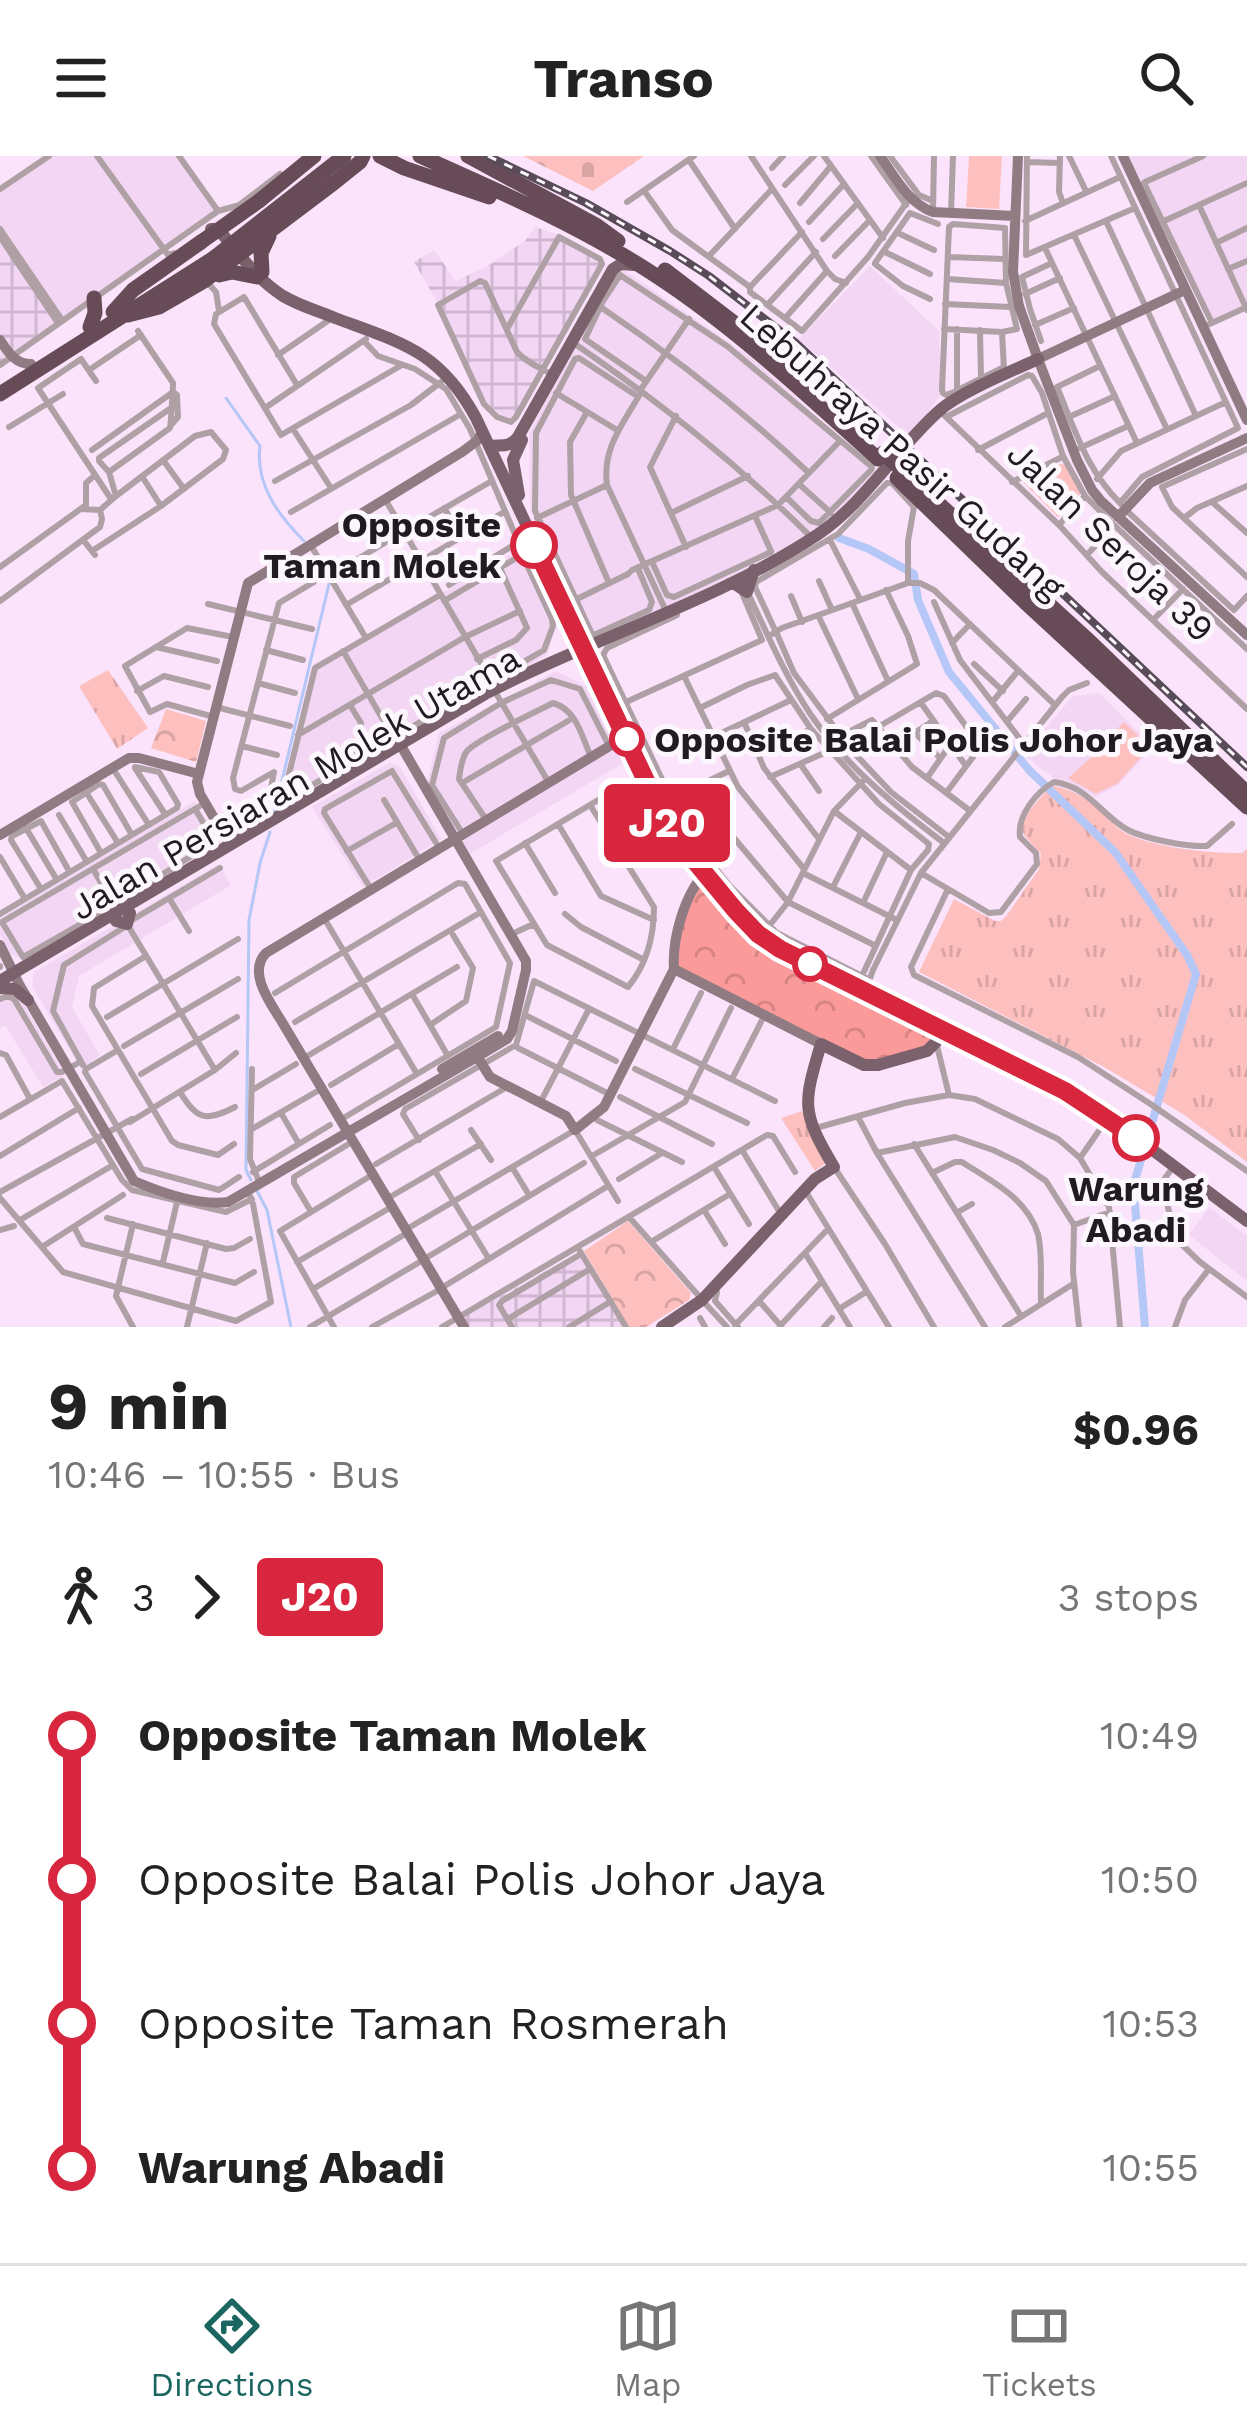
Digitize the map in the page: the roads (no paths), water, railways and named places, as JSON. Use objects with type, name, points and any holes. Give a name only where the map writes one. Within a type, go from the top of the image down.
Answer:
[{"type":"highway","points":[[210,249],[332,156]]},
{"type":"highway","points":[[0,394],[344,156]]},
{"type":"highway","points":[[208,283],[362,156]]},
{"type":"highway","points":[[380,156],[583,232]]},
{"type":"highway","name":"Lebuhraya Pasir Gudang","points":[[420,156],[583,232],[662,279],[773,364],[880,456]]},
{"type":"highway","name":"Lebuhraya Pasir Gudang","points":[[444,156],[618,241],[684,283],[779,356],[1027,604],[1082,645],[1247,793]]},
{"type":"highway","points":[[468,156],[596,224],[618,241]]},
{"type":"highway","points":[[210,249],[308,158]]},
{"type":"highway","points":[[280,174],[308,158]]},
{"type":"highway","points":[[210,249],[335,179],[368,166],[404,168]]},
{"type":"highway","points":[[4,375],[120,314],[159,307],[232,272],[260,274],[261,254],[274,228]]},
{"type":"highway","points":[[90,327],[94,298]]},
{"type":"highway","name":"Lebuhraya Pasir Gudang","points":[[896,477],[1046,602],[1082,645],[1247,808]]},
{"type":"highway","points":[[1027,604],[1049,616],[1052,611],[1046,602]]},
{"type":"main road","points":[[221,212],[224,229],[241,254]]},
{"type":"main road","points":[[210,249],[218,229],[290,299],[369,337],[422,353],[466,399],[592,648],[674,836],[780,944],[864,984],[938,1031],[1065,1091],[1152,1145],[1247,1217]]},
{"type":"main road","points":[[520,501],[513,460],[547,372],[597,305],[606,269],[630,264],[662,279]]},
{"type":"main road","points":[[260,274],[304,300],[424,347],[456,375],[527,549],[592,648],[681,836],[752,928],[772,945],[864,984]]},
{"type":"main road","name":"Jalan Persiaran Molek Utama","points":[[7,970],[35,965],[495,691],[741,577],[812,538],[837,520],[939,415],[1004,371],[1038,359]]},
{"type":"main road","points":[[483,438],[494,433],[508,440],[536,405]]},
{"type":"main road","points":[[483,438],[511,445],[528,422]]},
{"type":"main road","points":[[741,577],[748,592],[735,584],[741,577]]},
{"type":"main road","points":[[572,642],[592,648],[583,662],[564,659],[572,642]]},
{"type":"main road","name":"Jalan Persiaran Molek Utama","points":[[121,915],[275,810],[398,746]]},
{"type":"main road","points":[[7,970],[15,989],[28,995],[27,980],[35,965]]},
{"type":"main road","points":[[662,1327],[700,1298],[833,1165],[808,1118],[806,1096],[821,1044],[871,1066],[927,1052],[938,1031]]},
{"type":"main road","points":[[938,1031],[1071,1090],[1137,1136]]},
{"type":"main road","points":[[652,1327],[700,1298],[779,1211],[805,1191]]},
{"type":"street","points":[[0,190],[49,156]]},
{"type":"street","points":[[98,156],[171,256],[210,249],[221,212]]},
{"type":"street","points":[[179,156],[221,212]]},
{"type":"street","points":[[751,156],[827,271],[846,283]]},
{"type":"street","points":[[772,168],[783,156]]},
{"type":"street","points":[[785,185],[814,156]]},
{"type":"street","points":[[824,156],[883,238]]},
{"type":"street","points":[[871,156],[908,201],[951,219],[1007,229],[1006,283],[1018,327],[1013,332],[944,328]]},
{"type":"street","points":[[880,156],[908,201]]},
{"type":"street","points":[[890,156],[935,212]]},
{"type":"street","points":[[934,156],[935,212]]},
{"type":"street","points":[[953,156],[943,393],[1004,371],[1002,332]]},
{"type":"street","points":[[1111,156],[1181,293],[1208,325]]},
{"type":"street","points":[[1123,156],[1164,221],[1208,325],[1244,429]]},
{"type":"street","points":[[1140,184],[1203,156]]},
{"type":"street","points":[[627,202],[692,158],[734,229]]},
{"type":"street","points":[[1063,158],[1024,158],[1015,287],[1038,359],[1092,488]]},
{"type":"street","points":[[1063,158],[1086,192]]},
{"type":"street","points":[[1063,158],[1059,193],[1063,203]]},
{"type":"street","points":[[800,203],[831,166]]},
{"type":"street","points":[[4,375],[12,356],[280,174]]},
{"type":"street","points":[[951,219],[1020,219],[1120,176]]},
{"type":"street","points":[[1164,221],[1247,182]]},
{"type":"street","points":[[809,223],[844,184]]},
{"type":"street","points":[[1140,184],[1226,402],[1244,429]]},
{"type":"street","points":[[709,256],[772,189]]},
{"type":"street","points":[[646,192],[672,230],[802,331],[846,283],[885,252],[911,213],[935,212]]},
{"type":"street","points":[[872,260],[908,201]]},
{"type":"street","points":[[823,239],[858,203]]},
{"type":"street","points":[[1198,206],[1247,308],[1208,325]]},
{"type":"street","points":[[1020,219],[1026,255],[1135,208]]},
{"type":"street","points":[[835,256],[870,220]]},
{"type":"street","points":[[1106,221],[1196,416]]},
{"type":"street","points":[[1216,243],[1247,228]]},
{"type":"street","points":[[750,287],[802,232]]},
{"type":"street","points":[[0,233],[60,322]]},
{"type":"street","points":[[898,233],[934,250]]},
{"type":"street","points":[[1074,235],[1166,429]]},
{"type":"street","points":[[507,329],[559,237],[597,257],[606,269],[547,372],[514,420],[505,422],[490,412],[476,392],[438,304],[482,281],[520,356],[547,372]]},
{"type":"street","points":[[1046,248],[1137,443]]},
{"type":"street","points":[[769,303],[816,252]]},
{"type":"street","points":[[885,252],[930,274]]},
{"type":"street","points":[[948,257],[1006,260]]},
{"type":"street","points":[[872,260],[903,286],[930,299]]},
{"type":"street","points":[[1228,269],[1247,261]]},
{"type":"street","points":[[1041,340],[1022,277],[1052,262]]},
{"type":"street","points":[[787,316],[827,271]]},
{"type":"street","points":[[646,381],[586,341],[597,305],[622,275],[742,358],[872,469],[821,522],[811,520],[786,497]]},
{"type":"street","points":[[1025,294],[1060,278]]},
{"type":"street","points":[[947,279],[1006,283]]},
{"type":"street","points":[[208,283],[217,313],[215,326],[281,435],[402,365]]},
{"type":"street","points":[[1038,359],[1181,293]]},
{"type":"street","points":[[217,313],[244,297],[297,385]]},
{"type":"street","points":[[945,304],[1010,307]]},
{"type":"street","points":[[597,305],[667,352],[763,429],[808,473]]},
{"type":"street","points":[[1035,326],[1073,308]]},
{"type":"street","points":[[278,355],[332,317]]},
{"type":"street","points":[[666,611],[607,484],[608,453],[637,392],[689,319]]},
{"type":"street","points":[[957,329],[957,389]]},
{"type":"street","points":[[980,330],[980,378]]},
{"type":"street","points":[[89,370],[140,333],[172,383],[172,424]]},
{"type":"street","points":[[265,407],[369,337],[372,352],[444,380]]},
{"type":"street","points":[[0,340],[21,363],[31,364]]},
{"type":"street","points":[[572,341],[637,392]]},
{"type":"street","points":[[96,381],[81,359],[38,388],[114,497]]},
{"type":"street","points":[[645,567],[650,610],[599,635],[590,632],[537,518],[536,433],[575,359],[676,416],[812,538]]},
{"type":"street","points":[[1092,488],[1057,387],[1100,366]]},
{"type":"street","points":[[939,415],[1032,376],[1064,456],[1092,488],[1230,613],[1247,635]]},
{"type":"street","points":[[444,380],[461,414],[483,438],[490,482],[527,549],[553,626],[542,652],[441,741],[433,785],[451,841]]},
{"type":"street","points":[[274,481],[411,405],[444,380]]},
{"type":"street","points":[[109,472],[170,428],[178,417],[177,395],[172,392]]},
{"type":"street","points":[[92,450],[172,392]]},
{"type":"street","points":[[556,393],[617,430]]},
{"type":"street","points":[[9,427],[63,394]]},
{"type":"street","points":[[1070,418],[1115,396]]},
{"type":"street","points":[[1059,525],[1121,452],[1226,402]]},
{"type":"street","points":[[114,497],[109,472],[99,458],[171,408]]},
{"type":"street","points":[[587,412],[570,442],[572,500],[609,583]]},
{"type":"street","points":[[978,450],[1048,413]]},
{"type":"street","points":[[292,512],[461,414]]},
{"type":"street","name":"Jalan Seroja 39","points":[[939,415],[1247,709]]},
{"type":"street","points":[[676,416],[650,467],[686,548]]},
{"type":"street","points":[[129,424],[135,434]]},
{"type":"street","points":[[1080,448],[1129,426]]},
{"type":"street","points":[[293,429],[331,488]]},
{"type":"street","points":[[1087,555],[1150,483],[1244,429]]},
{"type":"street","points":[[1121,515],[1142,477],[1244,429]]},
{"type":"street","points":[[81,509],[100,509],[195,436],[206,432],[217,436],[226,450],[223,459],[93,553],[84,541]]},
{"type":"street","points":[[78,1067],[52,1011],[64,965],[212,843],[200,806],[199,773],[252,579],[483,438]]},
{"type":"street","points":[[577,599],[778,505],[839,442]]},
{"type":"street","points":[[1247,449],[1162,487],[1172,507],[1247,577]]},
{"type":"street","points":[[1012,482],[1064,456]]},
{"type":"street","points":[[164,460],[184,489]]},
{"type":"street","points":[[0,567],[81,509],[87,502],[86,483],[95,474]]},
{"type":"street","points":[[671,513],[748,476]]},
{"type":"street","points":[[142,477],[160,506]]},
{"type":"street","points":[[896,477],[830,540],[756,582],[755,587],[789,678],[812,717],[947,840]]},
{"type":"street","points":[[896,477],[892,483],[914,507],[908,541],[913,581]]},
{"type":"street","points":[[329,576],[490,482]]},
{"type":"street","points":[[537,518],[607,484]]},
{"type":"street","points":[[799,484],[831,513]]},
{"type":"street","points":[[1184,518],[1247,486]]},
{"type":"street","points":[[385,499],[408,530],[421,562],[549,783]]},
{"type":"street","points":[[1212,502],[1247,533]]},
{"type":"street","points":[[444,508],[462,537]]},
{"type":"street","points":[[100,509],[102,525]]},
{"type":"street","points":[[346,605],[504,512]]},
{"type":"street","points":[[1121,515],[1183,589],[1247,649]]},
{"type":"street","points":[[645,567],[667,595],[674,597],[772,556],[754,516]]},
{"type":"street","points":[[102,525],[120,531]]},
{"type":"street","points":[[0,601],[102,525]]},
{"type":"street","points":[[830,540],[889,682]]},
{"type":"street","points":[[310,544],[366,638]]},
{"type":"street","points":[[275,810],[315,668],[527,549]]},
{"type":"street","points":[[449,585],[527,549]]},
{"type":"street","points":[[477,658],[521,637],[527,628],[500,568]]},
{"type":"street","points":[[819,581],[832,610]]},
{"type":"street","points":[[618,705],[787,628],[913,581],[934,590],[1055,706]]},
{"type":"street","points":[[270,793],[274,772],[241,790],[235,789],[233,778],[281,601],[314,582]]},
{"type":"street","points":[[592,648],[607,647],[733,588],[741,591],[771,635]]},
{"type":"street","points":[[1153,620],[1183,589]]},
{"type":"street","points":[[826,718],[918,662],[886,590]]},
{"type":"street","points":[[748,592],[879,804],[930,848],[911,870],[864,984]]},
{"type":"street","points":[[791,596],[802,622]]},
{"type":"street","points":[[1230,613],[1247,596]]},
{"type":"street","points":[[934,602],[960,660],[1023,743]]},
{"type":"street","points":[[208,604],[312,629]]},
{"type":"street","points":[[298,735],[465,637],[520,611]]},
{"type":"street","points":[[818,615],[859,700]]},
{"type":"street","points":[[952,643],[970,624]]},
{"type":"street","points":[[233,637],[191,627],[125,666],[150,712],[167,704],[250,715],[290,726]]},
{"type":"street","points":[[156,647],[217,661]]},
{"type":"street","points":[[266,650],[303,660]]},
{"type":"street","points":[[343,652],[451,841],[513,933],[521,968],[506,1030],[403,1114],[419,1140]]},
{"type":"street","points":[[974,664],[1003,691]]},
{"type":"street","points":[[993,701],[1018,670]]},
{"type":"street","points":[[700,708],[775,675],[830,750],[888,800],[947,840]]},
{"type":"street","points":[[137,691],[164,676],[208,688]]},
{"type":"street","points":[[684,676],[729,771],[803,871],[893,918]]},
{"type":"street","points":[[495,691],[547,680],[572,685],[584,694],[611,745],[624,749],[649,785]]},
{"type":"street","points":[[258,683],[296,693]]},
{"type":"street","points":[[878,727],[936,693],[943,694],[980,747],[946,793]]},
{"type":"street","points":[[893,918],[921,873],[1066,694]]},
{"type":"street","points":[[1007,720],[1026,699]]},
{"type":"street","points":[[713,737],[792,700]]},
{"type":"street","points":[[487,821],[459,774],[467,751],[553,703],[568,708],[592,758]]},
{"type":"street","points":[[921,704],[966,766]]},
{"type":"street","points":[[275,810],[356,759],[361,723],[350,705]]},
{"type":"street","points":[[579,1251],[457,1323],[374,1169],[342,1129],[326,1087],[300,1061],[260,980],[258,964],[261,956],[611,745],[618,705]]},
{"type":"street","points":[[618,705],[688,834],[766,930],[788,902],[834,811],[863,780]]},
{"type":"street","points":[[462,783],[573,718]]},
{"type":"street","points":[[838,738],[870,719],[912,767],[969,811]]},
{"type":"street","points":[[744,722],[770,777],[819,838]]},
{"type":"street","points":[[894,746],[933,722]]},
{"type":"street","points":[[757,753],[811,729]]},
{"type":"street","points":[[915,733],[940,758]]},
{"type":"street","points":[[927,778],[950,745]]},
{"type":"street","points":[[242,746],[277,754]]},
{"type":"street","points":[[770,777],[830,750]]},
{"type":"street","points":[[0,835],[133,758],[199,773]]},
{"type":"street","points":[[800,765],[819,791]]},
{"type":"street","points":[[112,766],[148,825]]},
{"type":"street","points":[[1,920],[25,899],[90,865],[101,853],[177,808],[159,772],[135,767],[165,814]]},
{"type":"street","points":[[371,889],[324,810],[392,771],[451,841]]},
{"type":"street","points":[[670,799],[729,771]]},
{"type":"street","points":[[590,806],[654,907],[649,952],[632,985],[625,987],[547,945],[496,861],[630,782]]},
{"type":"street","points":[[921,873],[994,914],[1004,909],[1037,864],[1036,853],[1020,837],[1018,828],[1036,794],[1061,782],[1097,802],[1127,830],[1182,844],[1207,846],[1232,824]]},
{"type":"street","points":[[101,853],[72,802],[86,792],[102,784],[132,835]]},
{"type":"street","points":[[699,785],[712,813],[788,902],[878,949]]},
{"type":"street","points":[[86,792],[118,843]]},
{"type":"street","points":[[384,800],[419,859]]},
{"type":"street","points":[[200,806],[228,842]]},
{"type":"street","points":[[1,920],[200,806]]},
{"type":"street","points":[[834,811],[911,870]]},
{"type":"street","points":[[59,815],[215,1070]]},
{"type":"street","points":[[610,835],[642,817]]},
{"type":"street","points":[[41,890],[11,839],[26,828],[41,821],[70,872]]},
{"type":"street","points":[[347,851],[397,823]]},
{"type":"street","points":[[558,824],[601,896],[654,920]]},
{"type":"street","points":[[26,828],[57,880]]},
{"type":"street","points":[[832,888],[861,832]]},
{"type":"street","points":[[525,843],[555,893]]},
{"type":"street","points":[[863,903],[887,852]]},
{"type":"street","points":[[0,857],[25,899]]},
{"type":"street","points":[[1,920],[23,956],[169,898],[220,868]]},
{"type":"street","points":[[313,1289],[575,1130],[616,1096],[674,969],[690,892],[710,876]]},
{"type":"street","points":[[275,993],[458,883],[465,884],[511,966],[496,1027],[417,1074],[342,1129],[294,1177],[310,1211]]},
{"type":"street","points":[[948,890],[913,964],[914,975],[1078,1058],[1247,1171]]},
{"type":"street","points":[[169,898],[189,931]]},
{"type":"street","points":[[295,1022],[481,911]]},
{"type":"street","points":[[565,914],[644,960]]},
{"type":"street","points":[[324,918],[417,1074]]},
{"type":"street","points":[[513,933],[532,922]]},
{"type":"street","points":[[430,1025],[466,1001],[473,968],[453,935]]},
{"type":"street","points":[[107,1016],[238,939]]},
{"type":"street","points":[[864,984],[878,949]]},
{"type":"street","points":[[146,956],[94,988],[92,1006],[122,1048],[172,1141],[218,1155],[234,1144]]},
{"type":"street","points":[[254,1089],[457,967]]},
{"type":"street","points":[[674,969],[821,1044]]},
{"type":"street","points":[[7,970],[78,1067],[135,1173],[142,1179],[218,1198],[477,1057],[516,1045],[534,981],[775,1101]]},
{"type":"street","points":[[0,999],[14,999],[57,1072],[86,1069],[238,979]]},
{"type":"street","points":[[673,1050],[701,993]]},
{"type":"street","points":[[412,994],[448,1056]]},
{"type":"street","points":[[310,1327],[682,1105],[731,1008]]},
{"type":"street","points":[[540,1103],[589,1009]]},
{"type":"street","points":[[525,1015],[616,1060]]},
{"type":"street","points":[[142,1073],[238,1017]]},
{"type":"street","points":[[732,1078],[762,1020]]},
{"type":"street","points":[[938,1031],[949,1095]]},
{"type":"street","points":[[252,1129],[399,1043]]},
{"type":"street","points":[[518,1048],[712,1144]]},
{"type":"street","points":[[0,1053],[6,1055],[30,1099]]},
{"type":"street","points":[[236,1053],[180,1092],[0,1195],[17,1223],[63,1272],[236,1321],[272,1302],[251,1184],[253,1069]]},
{"type":"street","points":[[477,1057],[490,1077],[566,1116],[587,1160],[618,1202]]},
{"type":"street","points":[[635,1069],[747,1124]]},
{"type":"street","points":[[0,1117],[62,1081],[79,1108],[114,1128]]},
{"type":"street","points":[[334,1327],[280,1231],[507,1087]]},
{"type":"street","points":[[180,1092],[200,1115],[215,1117],[235,1107]]},
{"type":"street","points":[[813,1129],[949,1095],[975,1099],[1058,1139],[1080,1158],[1111,1212],[1120,1327]]},
{"type":"street","points":[[0,1156],[79,1108]]},
{"type":"street","points":[[281,1113],[299,1144]]},
{"type":"street","points":[[858,1117],[985,1327]]},
{"type":"street","points":[[1080,1158],[1107,1119]]},
{"type":"street","points":[[597,1120],[682,1162]]},
{"type":"street","points":[[114,1128],[113,1165],[132,1190],[226,1213],[251,1184],[299,1144],[342,1129]]},
{"type":"street","points":[[471,1130],[491,1160]]},
{"type":"street","points":[[590,1269],[510,1321],[499,1305],[629,1217],[770,1135],[795,1172]]},
{"type":"street","points":[[877,1153],[947,1137],[964,1138],[1046,1180],[1073,1225],[1077,1326]]},
{"type":"street","points":[[390,1197],[481,1144]]},
{"type":"street","points":[[914,1144],[1022,1316]]},
{"type":"street","points":[[742,1150],[779,1211]]},
{"type":"street","points":[[619,1179],[663,1153]]},
{"type":"street","points":[[1174,1161],[1162,1188],[1174,1235],[1247,1297]]},
{"type":"street","points":[[934,1172],[962,1162],[1016,1199],[1030,1216],[1038,1234],[1041,1302]]},
{"type":"street","points":[[0,1230],[113,1165]]},
{"type":"street","points":[[833,1165],[934,1327]]},
{"type":"street","points":[[512,1167],[530,1196]]},
{"type":"street","points":[[714,1167],[749,1224]]},
{"type":"street","points":[[435,1171],[489,1258]]},
{"type":"street","points":[[371,1327],[440,1292],[608,1186]]},
{"type":"street","points":[[735,1326],[715,1301],[716,1294],[805,1191],[889,1327]]},
{"type":"street","points":[[651,1242],[730,1194]]},
{"type":"street","points":[[42,1247],[123,1195]]},
{"type":"street","points":[[162,1264],[177,1202]]},
{"type":"street","points":[[958,1212],[972,1204]]},
{"type":"street","points":[[297,1262],[388,1209]]},
{"type":"street","points":[[704,1210],[725,1244]]},
{"type":"street","points":[[1073,1225],[1111,1212]]},
{"type":"street","points":[[629,1217],[700,1298],[735,1326]]},
{"type":"street","points":[[107,1218],[230,1249],[250,1239]]},
{"type":"street","points":[[133,1327],[117,1299],[134,1224]]},
{"type":"street","points":[[74,1227],[83,1244],[126,1255],[235,1282],[254,1272]]},
{"type":"street","points":[[735,1326],[828,1229]]},
{"type":"street","points":[[187,1327],[207,1243]]},
{"type":"street","points":[[579,1251],[626,1327]]},
{"type":"street","points":[[806,1253],[850,1327]]},
{"type":"street","points":[[1178,1326],[1184,1301],[1209,1269]]},
{"type":"street","points":[[760,1302],[781,1326],[822,1281]]},
{"type":"street","points":[[1005,1327],[1074,1284]]},
{"type":"street","points":[[839,1309],[866,1292]]},
{"type":"street","points":[[569,1327],[610,1302]]},
{"type":"street","points":[[700,1318],[705,1327]]},
{"type":"street","points":[[824,1327],[832,1318]]},
{"type":"waterway","points":[[226,398],[260,446],[261,473],[270,498],[304,541]]},
{"type":"waterway","points":[[839,538],[914,574],[918,600],[949,672],[1029,770],[1115,852],[1196,974],[1135,1180],[1145,1327]]},
{"type":"waterway","points":[[274,814],[329,584]]},
{"type":"waterway","points":[[251,1180],[246,1170],[249,920],[270,832]]},
{"type":"waterway","points":[[256,1189],[267,1210],[291,1327]]},
{"type":"railway","points":[[488,156],[586,203],[670,251],[796,343],[1247,767]]},
{"type":"place","name":"Opposite Taman Molek","points":[[534,545]]},
{"type":"place","name":"Opposite Balai Polis Johor Jaya","points":[[627,739]]},
{"type":"place","name":"Warung Abadi","points":[[1136,1138]]}]
